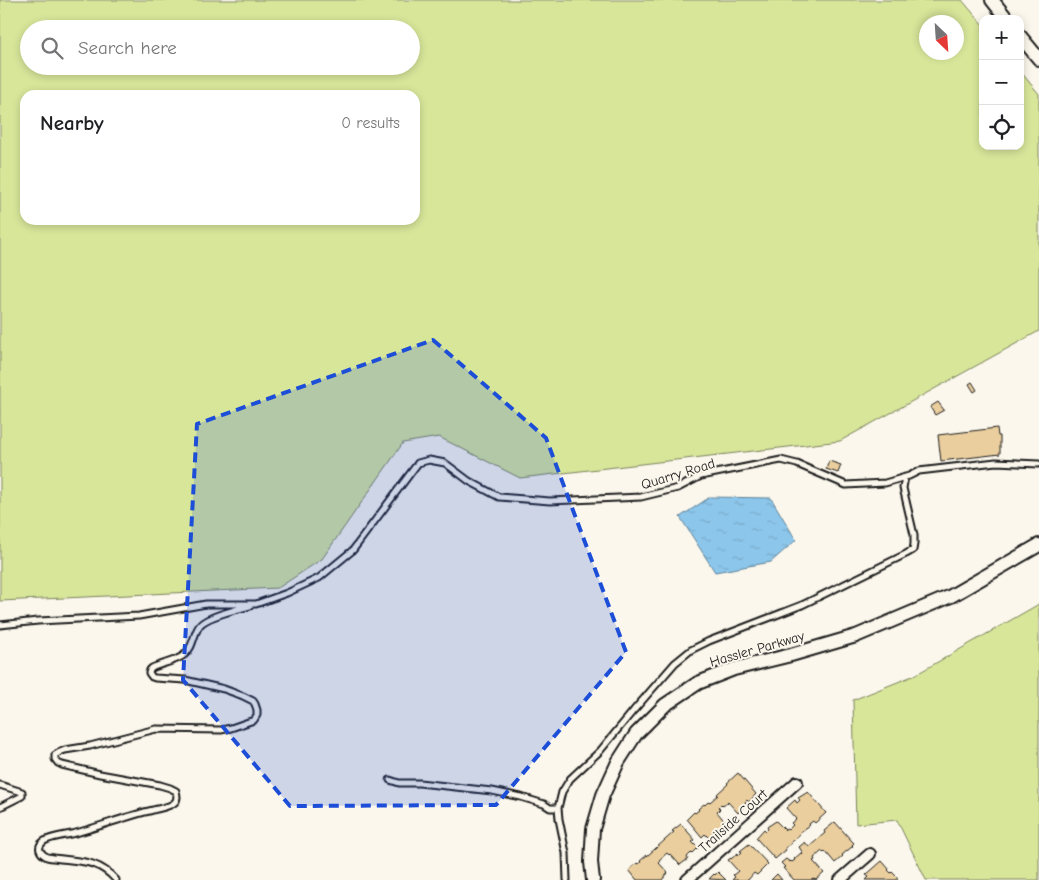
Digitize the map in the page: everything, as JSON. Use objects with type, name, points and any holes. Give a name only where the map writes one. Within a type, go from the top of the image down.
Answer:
[{"type":"street","points":[[992,0],[1003,15]]},
{"type":"street","points":[[1024,41],[1039,59]]},
{"type":"street","name":"Hassler Parkway","points":[[592,880],[591,862],[594,829],[603,795],[618,762],[636,734],[665,705],[698,684],[734,669],[856,636],[942,600],[1039,546]]},
{"type":"street","name":"Trailside Court","points":[[688,880],[797,782]]},
{"type":"street","points":[[840,880],[870,854]]},
{"type":"lane","name":"Quarry Road","points":[[116,880],[96,864],[43,855],[39,849],[41,843],[44,840],[170,805],[177,798],[176,791],[160,785],[62,765],[55,759],[55,755],[65,750],[90,746],[156,729],[221,730],[254,720],[257,715],[256,707],[253,701],[243,696],[224,689],[185,680],[155,678],[150,675],[150,670],[184,656],[189,650],[200,624],[213,617],[287,593],[319,578],[353,550],[418,463],[429,460],[445,463],[500,497],[550,501],[641,497],[678,488],[701,476],[781,460],[797,464],[846,485],[885,483],[905,478],[919,471],[996,462],[1039,464]]},
{"type":"lane","points":[[566,880],[566,853],[558,808],[562,792],[570,779],[600,751],[675,663],[691,650],[709,641],[802,605],[913,550],[913,530],[903,488],[905,478]]},
{"type":"lane","points":[[0,625],[38,621],[139,616],[206,604],[256,604]]},
{"type":"lane","points":[[390,780],[492,791],[521,797],[544,804],[550,808],[558,808]]},
{"type":"lane","points":[[0,785],[22,792],[22,796],[0,807]]},
{"type":"highlighted area","points":[[433,340],[546,438],[626,652],[496,805],[290,806],[183,680],[197,424]]},
{"type":"green space","points":[[0,0],[962,0],[979,20],[979,150],[1024,150],[1024,76],[1039,94],[1039,331],[840,441],[520,478],[439,437],[403,443],[322,559],[278,588],[0,601]]},
{"type":"green space","points":[[1039,604],[1039,880],[926,880],[897,820],[856,824],[853,700],[915,675]]},
{"type":"water","points":[[710,497],[771,498],[796,540],[771,562],[715,572],[680,517]]},
{"type":"building","points":[[972,382],[977,390],[974,392],[969,384]]},
{"type":"building","points":[[938,402],[944,410],[935,415],[930,407]]},
{"type":"building","points":[[997,428],[998,436],[1000,436],[1000,454],[941,461],[938,435]]},
{"type":"building","points":[[829,461],[841,465],[838,473],[826,469]]},
{"type":"building","points":[[738,773],[756,794],[749,802],[747,800],[745,802],[746,804],[738,813],[728,802],[723,806],[721,804],[717,812],[727,824],[718,831],[716,829],[709,838],[705,834],[702,837],[687,819],[718,795]]},
{"type":"building","points":[[808,792],[826,813],[799,833],[792,843],[785,848],[786,850],[775,859],[756,838],[764,829],[766,831],[767,827],[776,821],[785,830],[788,830],[793,825],[791,823],[796,819],[786,808],[795,800],[797,803],[800,800],[798,798]]},
{"type":"building","points":[[835,822],[854,843],[853,846],[835,863],[825,851],[823,853],[822,851],[813,861],[824,873],[816,880],[794,880],[781,863],[786,859],[790,862],[795,860],[803,853],[799,847],[805,842],[809,847]]},
{"type":"building","points":[[681,824],[695,840],[692,842],[698,848],[680,865],[667,853],[659,860],[659,863],[668,873],[662,880],[637,880],[629,870],[641,862]]},
{"type":"building","points":[[749,844],[768,864],[757,875],[754,873],[748,880],[732,880],[735,877],[733,875],[738,871],[728,860],[738,853],[739,855],[742,852],[740,851]]},
{"type":"building","points":[[882,861],[888,870],[898,878],[897,880],[866,880],[869,877],[866,875]]},
{"type":"building","points":[[718,872],[726,880],[709,879],[714,874]]},
{"type":"building","points":[[777,874],[782,880],[771,880]]}]
